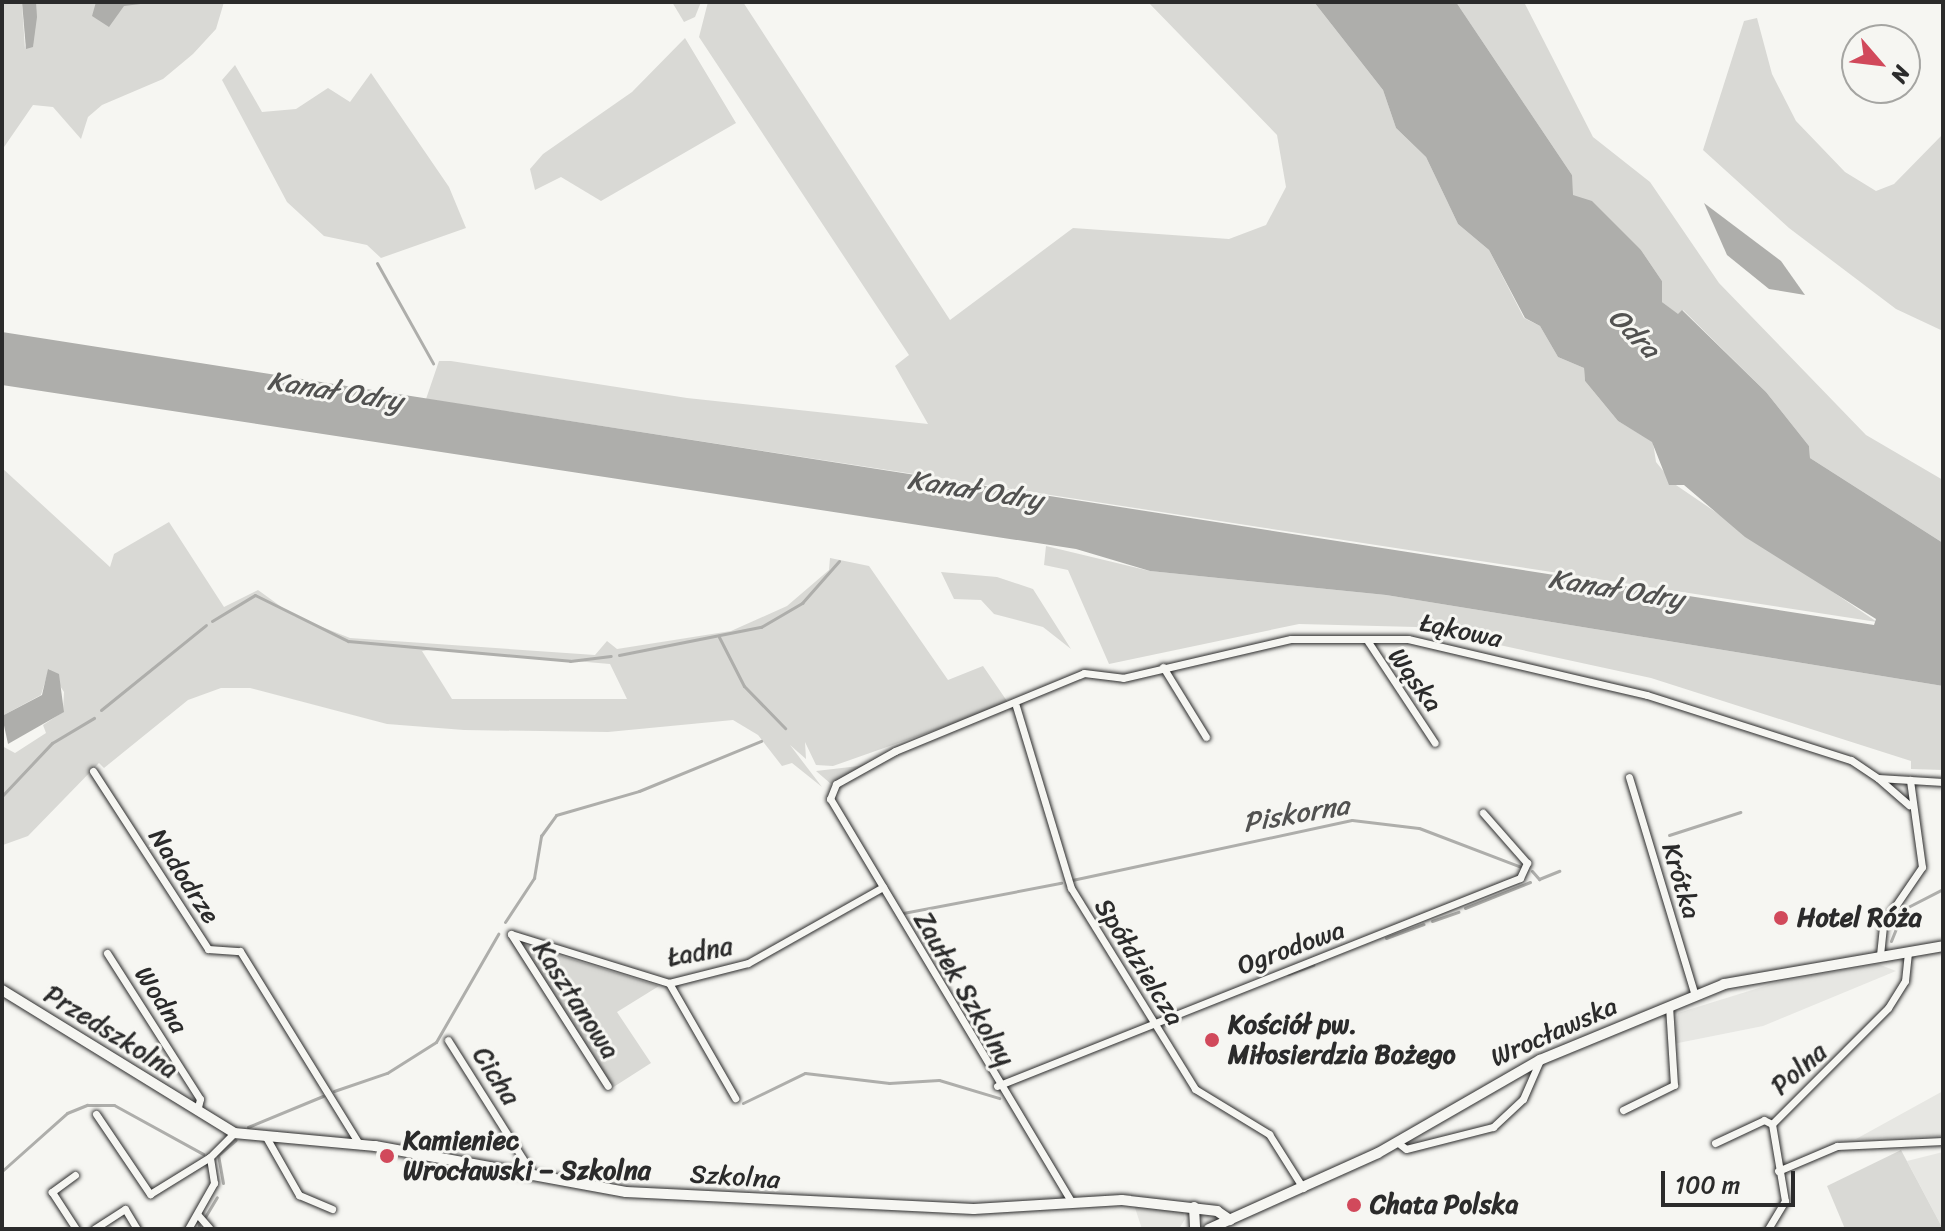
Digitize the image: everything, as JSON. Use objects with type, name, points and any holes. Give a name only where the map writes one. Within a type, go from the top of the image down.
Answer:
[{"type":"street","name":"Łąkowa","points":[[829,793],[895,751],[1016,706],[1084,673],[1123,678],[1291,639],[1408,639],[1590,679],[1815,747],[1878,778],[1943,782]]},
{"type":"street","name":"Wąska","points":[[1367,640],[1435,743]]},
{"type":"street","points":[[1163,667],[1206,737]]},
{"type":"street","name":"Spółdzielcza","points":[[1016,706],[1066,879],[1195,1089],[1269,1134],[1303,1188]]},
{"type":"street","name":"Nadodrze","points":[[93,771],[208,949],[240,951],[360,1145]]},
{"type":"street","name":"Krótka","points":[[1629,777],[1695,996]]},
{"type":"street","points":[[1878,778],[1910,805]]},
{"type":"street","points":[[1880,955],[1883,924],[1922,867],[1910,805],[1910,780]]},
{"type":"street","name":"Zaułek Szkolny","points":[[829,793],[997,1086],[1071,1201]]},
{"type":"street","name":"Ogrodowa","points":[[997,1086],[1087,1045],[1154,1026],[1520,878],[1527,863],[1483,813]]},
{"type":"street","name":"Ładna","points":[[511,934],[669,983],[748,963],[883,887]]},
{"type":"street","name":"Kasztanowa","points":[[511,934],[608,1086]]},
{"type":"street","name":"Wrocławska","points":[[1209,1229],[1397,1142],[1540,1060],[1669,1006],[1754,975],[1943,946]]},
{"type":"street","name":"Polna","points":[[1768,1229],[1785,1201],[1772,1124],[1888,1008],[1905,981],[1908,951]]},
{"type":"street","name":"Wodna","points":[[107,953],[200,1099],[197,1111]]},
{"type":"street","points":[[669,983],[735,1098]]},
{"type":"street","name":"Przedszkolna","points":[[2,990],[197,1111]]},
{"type":"street","points":[[1623,1110],[1674,1085],[1669,1006]]},
{"type":"street","name":"Cicha","points":[[448,1040],[533,1175]]},
{"type":"street","points":[[1397,1142],[1406,1149],[1493,1127],[1523,1099],[1540,1060]]},
{"type":"street","name":"Szkolna","points":[[197,1111],[234,1133],[360,1145],[626,1192],[794,1203],[974,1209],[1071,1201],[1194,1207],[1230,1220]]},
{"type":"street","points":[[96,1114],[150,1194],[210,1157],[234,1133]]},
{"type":"street","points":[[1715,1143],[1764,1120],[1772,1124]]},
{"type":"street","points":[[266,1137],[299,1195],[332,1209]]},
{"type":"street","points":[[1778,1171],[1837,1146],[1943,1141]]},
{"type":"street","points":[[188,1229],[214,1183],[210,1157]]},
{"type":"street","points":[[75,1175],[52,1192],[76,1229]]},
{"type":"street","points":[[1194,1207],[1195,1229]]},
{"type":"street","points":[[94,1229],[125,1209],[137,1229]]},
{"type":"street","points":[[198,1215],[210,1229]]},
{"type":"shaded area","points":[[2,2],[22,4],[25,49],[36,2],[224,2],[216,29],[193,54],[163,79],[102,105],[88,117],[81,139],[53,107],[33,105],[2,150]]},
{"type":"shaded area","points":[[672,2],[701,2],[695,17],[684,22]]},
{"type":"shaded area","points":[[708,2],[743,2],[950,320],[1073,228],[1229,239],[1266,225],[1286,187],[1277,135],[1148,2],[1314,2],[1383,90],[1396,128],[1426,157],[1458,224],[1489,250],[1524,318],[1540,326],[1558,357],[1584,368],[1585,381],[1618,421],[1653,442],[1656,462],[1673,483],[1877,622],[426,399],[439,361],[451,361],[687,398],[928,424],[895,366],[909,355],[699,37]]},
{"type":"shaded area","points":[[1456,2],[1524,2],[1593,137],[1650,182],[1719,283],[1866,435],[1943,480],[1943,543],[1810,458],[1809,446],[1766,392],[1683,310],[1678,315],[1662,302],[1662,281],[1641,250],[1572,195],[1572,175]]},
{"type":"shaded area","points":[[1757,18],[1772,74],[1796,121],[1845,172],[1876,191],[1894,184],[1943,134],[1943,331],[1896,309],[1789,228],[1703,150],[1744,21]]},
{"type":"shaded area","points":[[685,38],[736,123],[601,201],[561,177],[535,190],[530,169],[543,154],[632,92]]},
{"type":"shaded area","points":[[235,65],[262,112],[296,109],[328,88],[350,102],[371,73],[449,187],[466,228],[381,258],[367,245],[324,236],[287,202],[222,80]]},
{"type":"shaded area","points":[[2,468],[110,567],[114,554],[169,522],[224,607],[258,590],[294,616],[350,638],[595,655],[607,641],[617,649],[731,631],[787,606],[829,570],[830,558],[869,566],[948,680],[983,666],[1009,704],[833,766],[816,765],[805,742],[806,759],[790,745],[822,787],[792,763],[782,766],[758,735],[733,720],[608,732],[464,730],[387,724],[250,688],[221,688],[188,700],[104,768],[99,763],[28,836],[3,845],[2,746],[15,753],[46,733],[43,725],[63,712],[64,692],[49,669],[41,695],[2,716]],"holes":[[[436,649],[610,664],[627,699],[452,699],[422,651]]]},
{"type":"shaded area","points":[[1046,546],[1150,571],[1386,595],[1943,686],[1943,770],[1911,769],[1911,761],[1651,678],[1416,627],[1299,624],[1109,664],[1068,570],[1044,565]]},
{"type":"shaded area","points":[[941,572],[997,577],[1033,589],[1071,649],[1043,627],[994,614],[981,600],[954,599]]},
{"type":"shaded area","points":[[877,759],[831,784],[816,771],[859,766]]},
{"type":"shaded area","points":[[519,943],[659,986],[617,1012],[651,1063],[612,1088]]},
{"type":"shaded area","points":[[1878,964],[1896,971],[1763,1026],[1673,1044],[1678,1013],[1778,982]]},
{"type":"shaded area","points":[[1943,1091],[1943,1136],[1856,1139]]},
{"type":"shaded area","points":[[1901,1150],[1943,1229],[1845,1229],[1827,1186]]},
{"type":"shaded area","points":[[1943,1152],[1943,1229],[1907,1161]]},
{"type":"shaded area","points":[[1134,1205],[1183,1211],[1185,1219],[1179,1229],[1142,1229]]},
{"type":"water","points":[[22,2],[36,2],[33,47],[26,49]]},
{"type":"water","points":[[96,2],[157,2],[124,6],[109,27],[92,16]]},
{"type":"water","points":[[1314,2],[1456,2],[1572,175],[1573,195],[1592,201],[1641,250],[1662,281],[1662,302],[1678,314],[1682,310],[1766,392],[1809,446],[1810,458],[1943,543],[1943,686],[1386,595],[1150,571],[1076,549],[2,385],[2,332],[1874,625],[1876,619],[1745,537],[1684,485],[1669,485],[1652,442],[1618,421],[1585,381],[1584,368],[1558,357],[1540,326],[1525,318],[1489,250],[1458,224],[1426,157],[1396,128],[1383,90]]},
{"type":"water","points":[[1704,203],[1781,261],[1805,295],[1769,289],[1727,255]]},
{"type":"water","points":[[48,669],[59,674],[64,712],[8,744],[2,716],[42,695]]},
{"type":"waterway","points":[[377,263],[433,363]]},
{"type":"waterway","points":[[619,655],[761,627],[802,603],[839,561]]},
{"type":"waterway","points":[[212,621],[255,595],[348,641],[570,661],[611,656]]},
{"type":"waterway","points":[[101,710],[206,625]]},
{"type":"waterway","points":[[719,637],[744,686],[785,728]]},
{"type":"waterway","points":[[2,796],[52,743],[94,718]]},
{"type":"waterway","points":[[505,922],[534,878],[541,836],[556,815],[639,791],[761,741]]},
{"type":"waterway","name":"Piskorna","points":[[1669,835],[1740,812]]},
{"type":"waterway","name":"Piskorna","points":[[1072,880],[1352,820],[1419,828],[1521,867]]},
{"type":"waterway","name":"Piskorna","points":[[1532,871],[1539,879],[1559,871]]},
{"type":"waterway","points":[[1465,908],[1530,882]]},
{"type":"waterway","name":"Piskorna","points":[[903,913],[1061,883]]},
{"type":"waterway","points":[[1891,941],[1904,909],[1943,889]]},
{"type":"waterway","points":[[1432,921],[1458,912]]},
{"type":"waterway","points":[[1386,938],[1424,924]]},
{"type":"waterway","points":[[334,1091],[387,1073],[436,1042],[498,934]]},
{"type":"waterway","points":[[1288,974],[1313,965]]},
{"type":"waterway","points":[[743,1103],[805,1073],[889,1083],[939,1080],[999,1098]]},
{"type":"waterway","points":[[248,1127],[323,1096]]},
{"type":"waterway","points":[[2,1171],[67,1113],[87,1105],[114,1105],[203,1154]]},
{"type":"waterway","points":[[223,1183],[218,1155],[236,1140]]},
{"type":"waterway","points":[[205,1217],[217,1197]]},
{"type":"waterway","points":[[198,1229],[199,1225]]},
{"type":"place","name":"Hotel Róża","points":[[1781,918]]},
{"type":"place","name":"Kościół pw. Miłosierdzia Bożego","points":[[1212,1040]]},
{"type":"place","name":"Kamieniec Wrocławski – Szkolna","points":[[387,1156]]},
{"type":"place","name":"Chata Polska","points":[[1354,1205]]},
{"type":"water label","name":"Odra","points":[[1634,333]]},
{"type":"water label","name":"Kanał Odry","points":[[335,391]]},
{"type":"water label","name":"Kanał Odry","points":[[975,490]]},
{"type":"water label","name":"Kanał Odry","points":[[1616,589]]}]
